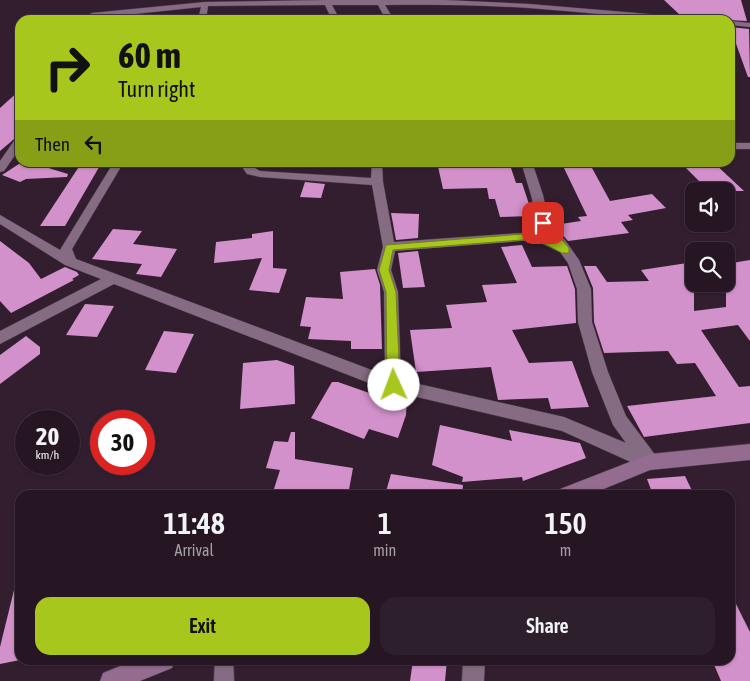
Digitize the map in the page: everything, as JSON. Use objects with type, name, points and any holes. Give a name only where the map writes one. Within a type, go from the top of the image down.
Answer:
[{"type":"street","points":[[327,2],[334,15]]},
{"type":"street","points":[[380,2],[387,15]]},
{"type":"street","points":[[92,15],[205,4],[441,2],[511,5],[634,15]]},
{"type":"street","points":[[205,4],[219,5]]},
{"type":"street","points":[[203,15],[205,4]]},
{"type":"street","points":[[735,23],[750,24]]},
{"type":"street","points":[[735,146],[750,146]]},
{"type":"street","points":[[0,169],[15,147]]},
{"type":"street","points":[[70,262],[66,249],[117,167]]},
{"type":"street","points":[[247,167],[251,172],[260,174],[378,182]]},
{"type":"street","points":[[377,167],[389,247],[384,270],[391,292],[394,385]]},
{"type":"street","points":[[528,167],[537,195],[543,223],[566,250],[574,263],[584,289],[585,322],[600,372],[619,420],[650,462]]},
{"type":"street","points":[[0,219],[70,262],[394,385],[564,424],[650,462]]},
{"type":"street","points":[[389,247],[536,236],[566,250]]},
{"type":"street","points":[[0,338],[113,279]]},
{"type":"street","points":[[580,490],[650,462],[750,452]]},
{"type":"street","points":[[111,681],[151,665]]},
{"type":"street","points":[[473,681],[474,665]]},
{"type":"lane","points":[[224,665],[224,681]]},
{"type":"building","points":[[664,0],[741,0],[747,21],[735,20],[735,15],[680,15]]},
{"type":"building","points":[[735,28],[749,29],[750,77],[748,77],[735,41]]},
{"type":"building","points":[[15,94],[15,138],[0,151],[0,108]]},
{"type":"building","points":[[15,167],[45,167],[68,174],[67,177],[26,179],[20,182],[2,175]]},
{"type":"building","points":[[79,167],[99,167],[65,226],[40,226]]},
{"type":"building","points":[[438,167],[511,167],[516,183],[522,183],[533,216],[500,217],[495,199],[489,199],[487,188],[443,189]]},
{"type":"building","points":[[685,167],[718,167],[734,182],[700,182]]},
{"type":"building","points":[[564,168],[592,168],[610,201],[652,194],[666,208],[628,215],[633,220],[621,222],[629,233],[568,241],[554,225],[581,221],[578,217],[587,216]]},
{"type":"building","points":[[305,182],[325,184],[321,198],[300,197]]},
{"type":"building","points":[[735,183],[744,191],[735,191]]},
{"type":"building","points":[[391,213],[419,214],[418,238],[396,240]]},
{"type":"building","points":[[113,229],[142,231],[133,244],[177,249],[161,277],[136,274],[142,264],[92,259]]},
{"type":"building","points":[[273,231],[273,268],[287,269],[279,293],[249,290],[262,258],[214,263],[216,242],[252,238],[252,234]]},
{"type":"building","points":[[0,241],[29,263],[41,279],[65,267],[77,272],[79,275],[72,279],[74,280],[11,313],[0,301]]},
{"type":"building","points":[[522,245],[532,267],[567,266],[575,289],[576,323],[512,330],[529,363],[572,361],[589,407],[551,409],[548,398],[498,400],[491,367],[416,372],[410,330],[452,328],[446,305],[487,302],[482,285],[517,283],[501,247]]},
{"type":"building","points":[[418,251],[425,287],[403,288],[398,253]]},
{"type":"building","points":[[750,260],[750,341],[738,325],[701,330],[739,387],[750,386],[750,423],[644,437],[627,406],[716,396],[695,363],[677,364],[668,351],[604,353],[594,322],[593,288],[584,266],[596,266],[607,282],[649,281],[641,270],[685,263],[685,292],[694,292],[694,311],[726,307],[726,292],[735,292],[735,262]]},
{"type":"building","points":[[375,269],[380,285],[382,349],[351,349],[351,341],[308,339],[311,327],[300,326],[306,297],[343,299],[340,272]]},
{"type":"building","points":[[85,304],[114,306],[97,337],[66,335]]},
{"type":"building","points":[[164,331],[194,334],[176,373],[145,370]]},
{"type":"building","points":[[26,336],[40,347],[40,354],[0,384],[0,355]]},
{"type":"building","points":[[277,360],[294,366],[295,404],[240,409],[243,363]]},
{"type":"building","points":[[332,382],[338,382],[392,401],[394,394],[407,397],[406,415],[398,438],[369,429],[364,439],[311,418]]},
{"type":"building","points":[[440,425],[512,441],[509,430],[580,443],[586,458],[523,481],[522,477],[462,482],[463,477],[432,465]]},
{"type":"building","points":[[291,432],[295,432],[295,459],[353,468],[349,490],[274,490],[280,470],[266,468],[274,441],[288,442]]},
{"type":"building","points":[[391,474],[463,485],[462,490],[386,490]]},
{"type":"building","points":[[685,476],[692,490],[651,490],[647,479]]},
{"type":"building","points":[[15,590],[15,661],[0,664],[0,647]]},
{"type":"building","points":[[735,602],[750,632],[750,681],[721,681],[714,665],[735,665]]},
{"type":"building","points":[[412,665],[447,665],[445,681],[410,681]]},
{"type":"route","points":[[394,385],[391,292],[384,270],[389,247],[536,236],[566,250],[543,223]]}]
